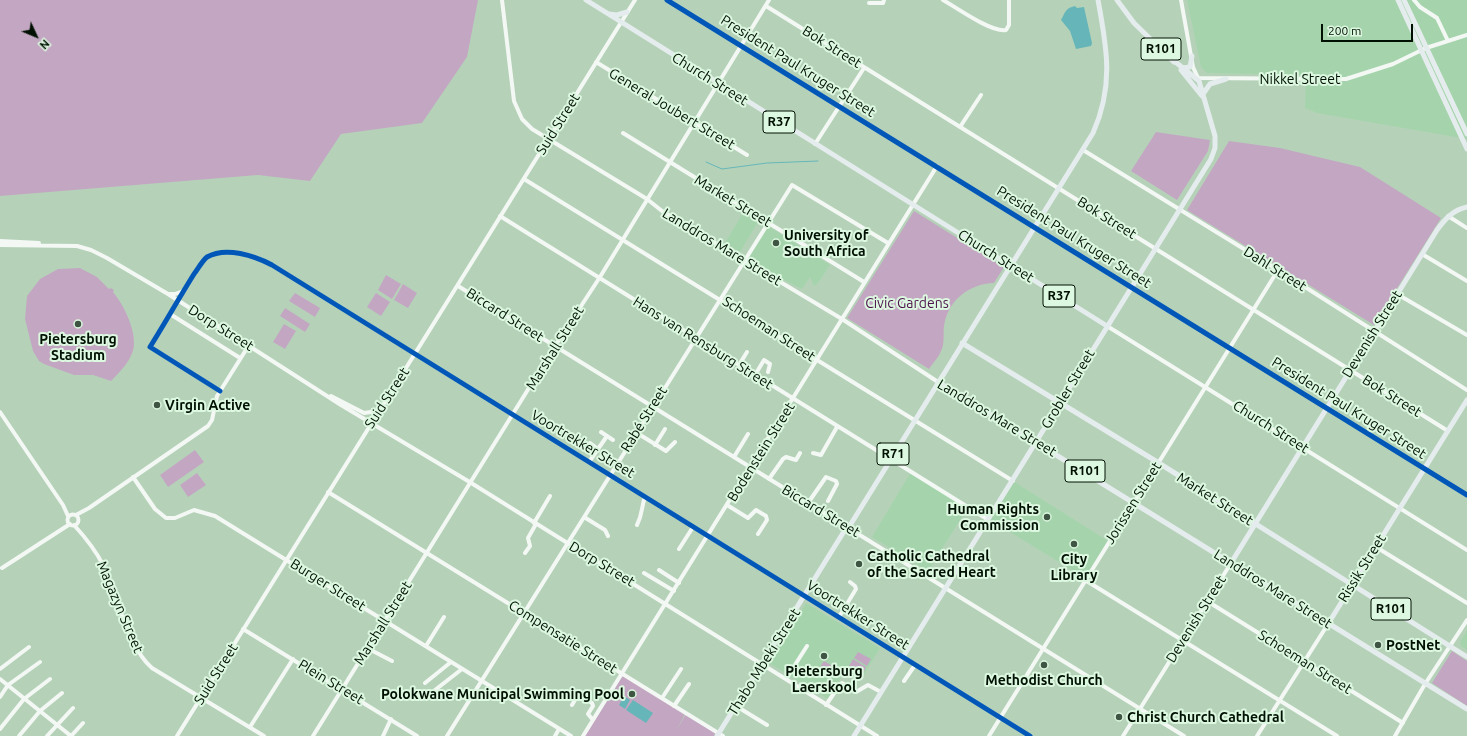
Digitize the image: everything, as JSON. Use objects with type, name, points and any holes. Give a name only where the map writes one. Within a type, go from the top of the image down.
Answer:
[{"type":"main road","name":"Church Street","points":[[586,0],[717,84],[913,204],[1107,326]]},
{"type":"main road","name":"Thabo Mbeki Street","points":[[719,735],[1083,150],[1097,122],[1107,82],[1107,49],[1098,0]]},
{"type":"main road","name":"Grobler Street","points":[[1117,0],[1131,20],[1181,68],[1198,78]]},
{"type":"main road","points":[[1398,0],[1467,134]]},
{"type":"main road","points":[[1404,0],[1467,149]]},
{"type":"main road","points":[[606,14],[617,15],[627,12]]},
{"type":"main road","points":[[1181,68],[1185,69],[1190,67],[1192,56]]},
{"type":"main road","name":"Grobler Street","points":[[854,736],[987,519],[1013,481],[1107,326],[1206,169],[1213,153],[1215,136],[1211,119],[1204,97],[1173,60]]},
{"type":"main road","name":"R101","points":[[1198,78],[1204,97]]},
{"type":"main road","points":[[1204,97],[1210,84],[1226,79]]},
{"type":"main road","name":"Devenish Street","points":[[1231,563],[1304,448],[1326,408],[1422,254],[1448,216],[1457,210],[1467,207]]},
{"type":"main road","name":"Market Street","points":[[962,343],[1060,402],[1467,657]]},
{"type":"main road","name":"Landdros Mare Street","points":[[938,382],[1134,501],[1328,624],[1467,709]]},
{"type":"main road","name":"Rissik Street","points":[[1328,624],[1467,400]]},
{"type":"street","name":"Landdros Mare Street","points":[[502,0],[515,107],[524,123],[548,140],[647,200],[662,211],[842,319],[938,382]]},
{"type":"street","name":"Suid Street","points":[[177,736],[635,0]]},
{"type":"street","name":"President Paul Kruger Street","points":[[667,0],[1035,226],[1228,348],[1467,495]]},
{"type":"street","name":"Marshall Street","points":[[313,736],[470,482],[513,416],[555,346],[600,278],[622,239],[769,0]]},
{"type":"street","points":[[868,3],[883,3],[884,0]]},
{"type":"street","points":[[944,0],[996,29],[1004,31],[1007,29],[1009,20],[1009,0]]},
{"type":"street","points":[[1181,0],[1198,78]]},
{"type":"street","points":[[1414,0],[1420,7],[1437,18],[1448,41]]},
{"type":"street","name":"Bok Street","points":[[766,6],[1448,431]]},
{"type":"street","name":"Nikkel Street","points":[[1198,78],[1346,79],[1393,64],[1424,49],[1467,35]]},
{"type":"street","name":"General Joubert Street","points":[[596,62],[747,155]]},
{"type":"street","points":[[815,144],[864,68]]},
{"type":"street","points":[[960,127],[981,95]]},
{"type":"street","name":"Market Street","points":[[623,133],[864,282]]},
{"type":"street","name":"Dahl Street","points":[[1083,150],[1278,270],[1467,390]]},
{"type":"street","name":"Bodenstein Street","points":[[583,736],[818,361],[864,282],[937,166]]},
{"type":"street","name":"Schoeman Street","points":[[524,179],[719,298],[914,421],[1013,481]]},
{"type":"street","name":"Rabé Street","points":[[447,736],[719,298],[792,185],[888,243]]},
{"type":"street","name":"Hans van Rensburg Street","points":[[500,216],[987,519]]},
{"type":"street","points":[[1448,216],[1467,228]]},
{"type":"street","name":"Dorp Street","points":[[0,241],[67,244],[101,254],[168,294],[371,423],[470,482],[877,736]]},
{"type":"street","name":"Dorp Street","points":[[0,245],[71,246]]},
{"type":"street","name":"Voortrekker Street","points":[[220,391],[150,347],[177,300],[208,256],[225,253],[246,255],[272,265],[1030,736]]},
{"type":"street","points":[[1422,254],[1467,281]]},
{"type":"street","name":"Jorissen Street","points":[[989,736],[1044,650],[1085,580],[1228,348],[1278,270]]},
{"type":"street","name":"Biccard Street","points":[[458,286],[1184,736]]},
{"type":"street","points":[[168,294],[176,294],[184,290]]},
{"type":"street","points":[[1397,294],[1467,335]]},
{"type":"street","points":[[170,314],[240,358]]},
{"type":"street","name":"Church Street","points":[[1107,326],[1467,550]]},
{"type":"street","points":[[1,568],[56,532],[133,477],[206,428],[212,420],[215,400],[249,345]]},
{"type":"street","points":[[739,365],[748,352]]},
{"type":"street","points":[[755,375],[764,360],[770,364],[768,372]]},
{"type":"street","name":"Dorp Street","points":[[325,394],[338,398],[364,413],[378,411]]},
{"type":"street","name":"Magazyn Street","points":[[0,412],[103,566],[141,657],[152,668],[264,736]]},
{"type":"street","points":[[813,453],[821,455],[837,427]]},
{"type":"street","points":[[656,445],[665,429]]},
{"type":"street","points":[[601,432],[613,440]]},
{"type":"street","points":[[636,433],[666,451],[674,442]]},
{"type":"street","points":[[734,457],[748,434]]},
{"type":"street","points":[[589,462],[607,436]]},
{"type":"street","points":[[590,443],[598,449]]},
{"type":"street","points":[[769,479],[782,459],[786,457],[796,460],[800,453]]},
{"type":"street","name":"Burger Street","points":[[133,477],[155,509],[166,518],[175,518],[191,510],[208,513],[571,736]]},
{"type":"street","points":[[808,503],[826,477],[836,481],[837,484],[828,501]]},
{"type":"street","name":"Compensatie Street","points":[[328,492],[524,612],[719,735]]},
{"type":"street","points":[[525,553],[530,546],[528,538],[550,496]]},
{"type":"street","points":[[637,525],[643,514],[642,507],[645,497]]},
{"type":"street","points":[[727,505],[748,518],[757,510],[766,516],[767,520],[758,534]]},
{"type":"street","points":[[584,516],[606,530],[608,536]]},
{"type":"street","points":[[679,549],[693,526]]},
{"type":"street","points":[[1376,547],[1467,602]]},
{"type":"street","name":"Devenish Street","points":[[1123,736],[1231,563]]},
{"type":"street","points":[[659,570],[679,583]]},
{"type":"street","points":[[644,573],[674,591]]},
{"type":"street","points":[[1085,580],[1278,701],[1337,736]]},
{"type":"street","points":[[839,617],[856,589],[850,582]]},
{"type":"street","name":"Schoeman Street","points":[[1207,601],[1403,723]]},
{"type":"street","points":[[426,646],[444,617]]},
{"type":"street","points":[[1395,736],[1425,684],[1467,620]]},
{"type":"street","name":"Rissik Street","points":[[1257,736],[1328,624]]},
{"type":"street","name":"Plein Street","points":[[243,629],[343,689],[417,736]]},
{"type":"street","points":[[786,679],[807,646]]},
{"type":"street","points":[[0,669],[29,647]]},
{"type":"street","points":[[367,648],[392,661]]},
{"type":"street","points":[[250,727],[293,659]]},
{"type":"street","points":[[0,697],[8,685],[40,662]]},
{"type":"street","points":[[425,683],[451,662]]},
{"type":"street","points":[[904,682],[915,665]]},
{"type":"street","points":[[435,690],[462,669]]},
{"type":"street","points":[[662,698],[681,669]]},
{"type":"street","points":[[0,678],[71,736],[83,723]]},
{"type":"street","points":[[0,729],[24,699],[50,679]]},
{"type":"street","points":[[826,705],[838,686],[842,683],[856,692],[868,685],[881,692]]},
{"type":"street","points":[[674,706],[688,684]]},
{"type":"street","points":[[19,736],[40,711],[62,693]]},
{"type":"street","points":[[572,705],[578,696],[592,703],[593,705],[588,714],[593,720]]},
{"type":"street","points":[[736,706],[767,725]]},
{"type":"street","points":[[47,736],[72,708]]},
{"type":"street","points":[[383,736],[391,720]]},
{"type":"street","points":[[555,736],[559,729]]},
{"type":"shaded area","points":[[1187,0],[1467,0],[1467,139],[1317,113],[1305,108],[1306,75],[1207,73],[1201,67]]},
{"type":"shaded area","name":"University of South Africa","points":[[743,213],[758,222],[740,252],[725,243]]},
{"type":"shaded area","name":"University of South Africa","points":[[768,226],[830,265],[818,283],[814,286],[810,277],[802,289],[746,261]]},
{"type":"shaded area","points":[[911,472],[967,509],[928,571],[872,537]]},
{"type":"shaded area","points":[[1013,481],[1108,541],[1085,578],[989,519]]},
{"type":"shaded area","name":"Pietersburg Laerskool","points":[[806,603],[880,648],[862,678],[846,669],[828,699],[769,663]]},
{"type":"shaded area","points":[[1467,630],[1467,650],[1461,646],[1460,642]]},
{"type":"green space","points":[[0,0],[478,0],[467,57],[422,123],[341,134],[310,181],[258,175],[0,196]]},
{"type":"green space","points":[[1156,132],[1210,140],[1208,151],[1177,200],[1131,171]]},
{"type":"green space","points":[[1229,141],[1280,148],[1360,167],[1441,218],[1374,325],[1187,210]]},
{"type":"green space","name":"Civic Gardens","points":[[914,211],[1004,267],[994,283],[976,286],[961,295],[955,301],[946,317],[942,348],[939,356],[929,369],[847,318]]},
{"type":"green space","name":"Pietersburg Stadium","points":[[80,268],[97,277],[109,289],[111,288],[114,290],[113,292],[121,303],[133,331],[134,345],[131,355],[126,365],[111,381],[93,375],[74,375],[44,364],[39,361],[33,351],[25,319],[27,296],[40,279],[58,269]]},
{"type":"green space","points":[[386,275],[401,284],[392,299],[378,290]]},
{"type":"green space","points":[[403,284],[417,293],[408,308],[394,300]]},
{"type":"green space","points":[[295,293],[320,308],[315,317],[289,301]]},
{"type":"green space","points":[[376,293],[390,302],[381,316],[367,307]]},
{"type":"green space","points":[[285,308],[310,324],[305,332],[280,316]]},
{"type":"green space","points":[[284,324],[296,331],[285,349],[273,342]]},
{"type":"green space","points":[[195,450],[204,462],[168,487],[160,475]]},
{"type":"green space","points":[[197,473],[206,485],[188,497],[180,485]]},
{"type":"green space","points":[[1452,651],[1467,661],[1467,706],[1432,683]]},
{"type":"green space","points":[[858,652],[871,659],[867,666],[854,658]]},
{"type":"green space","points":[[853,659],[866,667],[863,674],[849,666]]},
{"type":"green space","points":[[824,661],[836,668],[831,677],[818,670]]},
{"type":"green space","name":"Polokwane Municipal Swimming Pool","points":[[623,675],[685,714],[676,731],[686,714],[716,732],[714,736],[585,736]]},
{"type":"water","points":[[1075,6],[1077,8],[1084,7],[1092,43],[1091,46],[1076,49],[1070,31],[1061,20],[1067,9]]},
{"type":"water","points":[[624,696],[630,700],[625,709],[619,705]]},
{"type":"water","points":[[633,700],[653,713],[646,723],[626,710]]},
{"type":"waterway","points":[[706,162],[722,169],[767,163],[818,161]]},
{"type":"cycle path","points":[[667,0],[1467,495]]},
{"type":"cycle path","points":[[220,391],[150,347],[203,261],[207,257],[215,254],[231,252],[257,258],[272,265],[1030,736]]},
{"type":"place","name":"University of South Africa","points":[[776,243]]},
{"type":"place","name":"Pietersburg Stadium","points":[[78,324]]},
{"type":"place","name":"Virgin Active","points":[[157,405]]},
{"type":"place","name":"Human Rights Commission","points":[[1047,517]]},
{"type":"place","name":"City Library","points":[[1074,544]]},
{"type":"place","name":"Catholic Cathedral of the Sacred Heart","points":[[859,564]]},
{"type":"place","name":"PostNet","points":[[1378,645]]},
{"type":"place","name":"Pietersburg Laerskool","points":[[824,656]]},
{"type":"place","name":"Methodist Church","points":[[1044,665]]},
{"type":"place","name":"Polokwane Municipal Swimming Pool","points":[[632,694]]},
{"type":"place","name":"Christ Church Cathedral","points":[[1119,717]]}]
